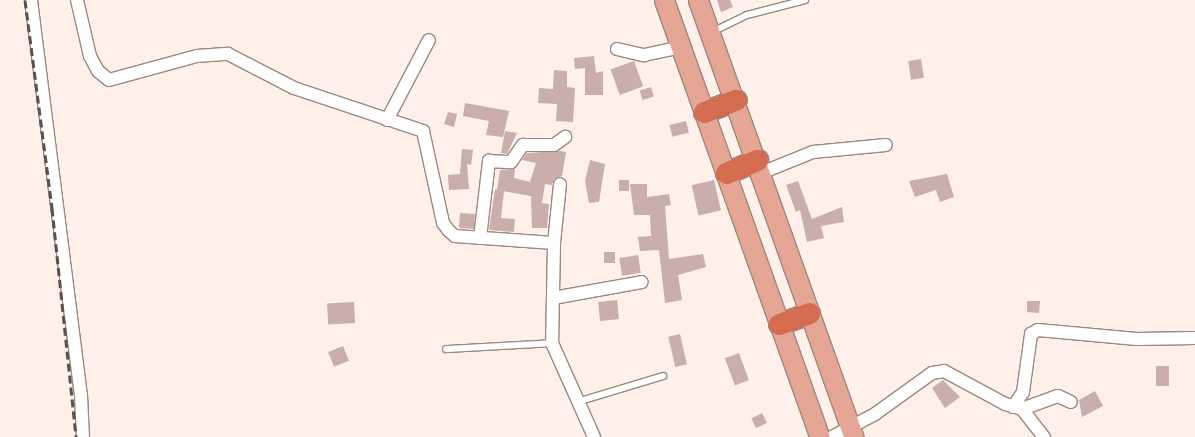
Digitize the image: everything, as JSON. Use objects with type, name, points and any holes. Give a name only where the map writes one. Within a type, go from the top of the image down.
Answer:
[{"type":"highway","points":[[704,112],[736,100]]},
{"type":"highway","points":[[726,172],[759,166]]},
{"type":"highway","points":[[779,324],[809,313]]},
{"type":"main road","points":[[664,0],[820,437]]},
{"type":"main road","points":[[698,0],[736,100],[809,313],[853,433]]},
{"type":"street","points":[[31,0],[81,395],[83,437]]},
{"type":"street","points":[[77,0],[90,56],[98,71],[109,80],[197,56],[228,54],[294,88],[425,134],[443,223],[455,236],[554,243]]},
{"type":"street","points":[[387,120],[429,40]]},
{"type":"street","points":[[617,49],[644,56],[681,47]]},
{"type":"street","points":[[480,238],[489,161],[511,162],[523,145],[554,145],[565,137]]},
{"type":"street","points":[[759,166],[813,152],[886,145]]},
{"type":"street","points":[[560,184],[554,243],[552,343],[576,402],[594,437]]},
{"type":"street","points":[[554,298],[642,282]]},
{"type":"street","points":[[1017,408],[1023,392],[1031,334],[1038,330],[1137,339],[1195,338]]},
{"type":"street","points":[[832,437],[853,433],[937,371],[952,373],[1017,408],[1044,437]]},
{"type":"street","points":[[1017,408],[1052,397],[1071,402]]},
{"type":"lane","points":[[710,33],[738,18],[805,0]]},
{"type":"lane","points":[[446,348],[552,343]]},
{"type":"lane","points":[[576,402],[664,376]]},
{"type":"building","points":[[717,0],[730,0],[733,7],[721,12]]},
{"type":"building","points":[[594,56],[596,73],[603,71],[603,95],[585,95],[585,68],[575,69],[574,58]]},
{"type":"building","points":[[921,59],[924,78],[911,80],[908,61]]},
{"type":"building","points":[[634,61],[643,86],[620,95],[611,70]]},
{"type":"building","points":[[554,70],[567,71],[567,87],[575,88],[573,122],[556,121],[557,104],[538,103],[539,88],[553,89]]},
{"type":"building","points":[[651,87],[654,97],[642,100],[640,91]]},
{"type":"building","points":[[465,103],[509,111],[503,137],[486,135],[489,121],[463,116]]},
{"type":"building","points":[[448,112],[457,114],[454,127],[444,124]]},
{"type":"building","points":[[686,121],[689,133],[672,137],[670,125]]},
{"type":"building","points":[[505,131],[517,133],[507,154],[501,153]]},
{"type":"building","points":[[462,149],[473,150],[471,165],[467,164],[469,189],[449,190],[448,175],[460,174]]},
{"type":"building","points":[[566,152],[562,176],[554,179],[552,185],[545,184],[542,203],[549,204],[547,228],[532,228],[531,196],[497,190],[500,170],[515,169],[514,178],[530,182],[536,163],[522,160],[527,153]]},
{"type":"building","points":[[590,160],[605,164],[599,202],[589,203],[585,181]]},
{"type":"building","points":[[947,174],[954,197],[940,202],[936,190],[915,197],[909,181]]},
{"type":"building","points":[[619,180],[629,180],[629,191],[619,191]]},
{"type":"building","points":[[714,180],[721,210],[699,215],[692,185]]},
{"type":"building","points":[[798,181],[812,219],[842,207],[844,222],[821,226],[824,238],[807,242],[800,210],[796,212],[786,185]]},
{"type":"building","points":[[630,184],[647,184],[647,197],[669,194],[671,205],[665,206],[669,259],[703,254],[706,267],[678,275],[682,300],[665,303],[659,250],[640,251],[638,237],[651,236],[650,215],[634,215]]},
{"type":"building","points":[[495,189],[504,191],[501,218],[515,219],[514,232],[489,230]]},
{"type":"building","points":[[460,213],[475,214],[474,229],[459,228]]},
{"type":"building","points":[[604,252],[615,252],[615,263],[604,263]]},
{"type":"building","points":[[638,255],[641,273],[622,276],[619,258]]},
{"type":"building","points":[[617,300],[619,319],[600,321],[598,302]]},
{"type":"building","points":[[1027,301],[1040,301],[1039,313],[1027,312]]},
{"type":"building","points":[[354,302],[355,323],[328,324],[327,303]]},
{"type":"building","points":[[680,334],[687,364],[675,367],[668,337]]},
{"type":"building","points":[[343,346],[349,361],[334,367],[328,352]]},
{"type":"building","points":[[739,353],[749,380],[735,385],[725,358]]},
{"type":"building","points":[[1156,366],[1169,366],[1169,386],[1156,386]]},
{"type":"building","points":[[943,380],[960,397],[945,408],[932,388]]},
{"type":"building","points":[[1095,391],[1103,406],[1082,417],[1079,400]]},
{"type":"building","points":[[762,413],[767,423],[756,428],[751,418]]},
{"type":"railway","points":[[25,0],[52,208],[76,437]]}]
